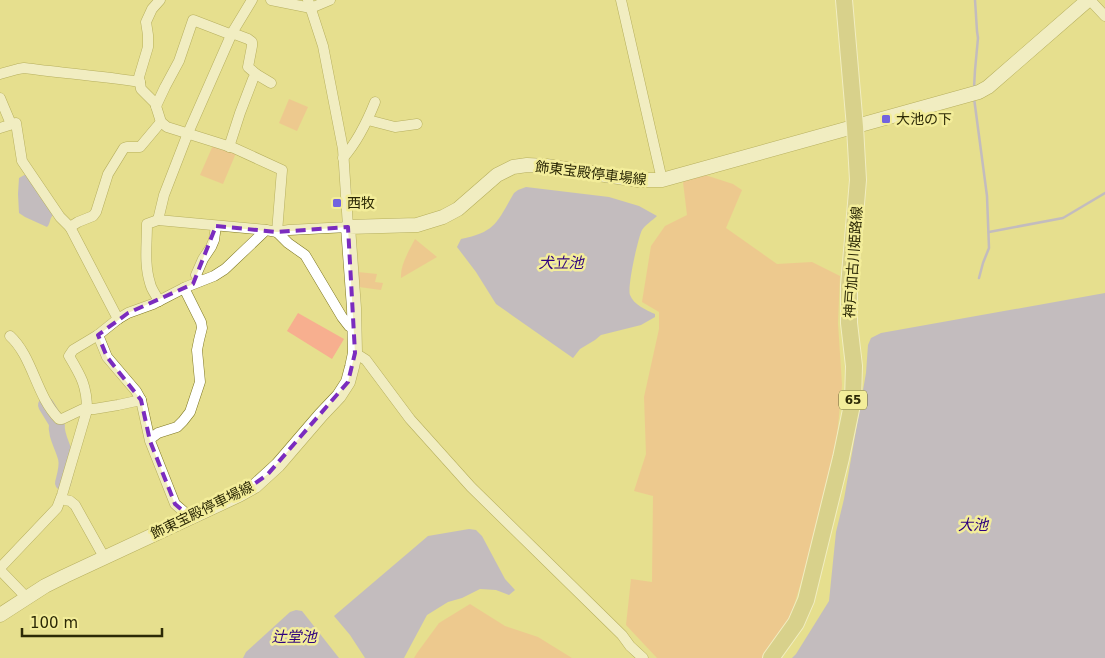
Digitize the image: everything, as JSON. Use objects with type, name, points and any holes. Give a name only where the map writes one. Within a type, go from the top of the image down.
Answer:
[{"type":"main road","name":"神戸加古川姫路線","points":[[771,658],[796,623],[806,600],[841,458],[853,400],[854,366],[849,323],[849,286],[858,180],[844,0]]},
{"type":"main road","name":"飾東宝殿停車場線","points":[[0,615],[45,586],[247,491],[278,465],[339,396],[348,382],[355,353],[348,227],[418,225],[443,216],[458,208],[496,175],[513,167],[527,165],[546,166],[638,180],[662,180],[979,92],[988,87],[1088,0]]},
{"type":"street","points":[[27,598],[0,569],[57,508],[61,499],[87,409],[84,385],[69,356],[73,350],[98,335],[118,319],[214,276],[271,231],[282,170],[229,147],[167,127],[161,122],[155,103],[141,88],[139,77],[148,48],[146,22],[152,9],[160,0]]},
{"type":"street","points":[[158,220],[164,195],[188,133],[232,34],[252,0]]},
{"type":"street","points":[[271,0],[309,4],[330,0]]},
{"type":"street","points":[[621,0],[662,180]]},
{"type":"street","points":[[1088,0],[1105,16]]},
{"type":"street","points":[[159,301],[150,285],[146,257],[148,224],[158,220],[271,231],[348,227],[343,149],[323,46],[309,4]]},
{"type":"street","points":[[156,106],[164,87],[179,61],[193,20],[252,42],[248,67],[271,83]]},
{"type":"street","points":[[0,74],[24,68],[140,82]]},
{"type":"street","points":[[229,147],[256,74]]},
{"type":"street","points":[[0,98],[11,124]]},
{"type":"street","points":[[343,158],[359,137],[375,102]]},
{"type":"street","points":[[368,120],[395,127],[417,124]]},
{"type":"street","points":[[70,228],[78,222],[93,216],[96,212],[108,174],[124,148],[140,147],[161,122]]},
{"type":"street","points":[[0,128],[16,123],[22,161],[60,217],[70,228],[118,319]]},
{"type":"street","points":[[200,281],[196,275],[214,240],[216,226]]},
{"type":"street","points":[[271,231],[305,255],[342,317],[354,329]]},
{"type":"street","points":[[150,439],[158,433],[177,427],[180,424],[190,412],[200,382],[197,350],[202,328],[201,322],[184,288]]},
{"type":"street","points":[[98,335],[107,357],[136,391],[141,400],[150,439],[175,504],[190,517]]},
{"type":"street","points":[[10,336],[25,356],[45,400],[59,419],[83,409],[118,406],[141,400]]},
{"type":"street","points":[[355,353],[366,360],[410,419],[471,487],[622,635],[630,646],[643,658]]},
{"type":"street","points":[[61,499],[70,501],[75,505],[104,557]]},
{"type":"highlighted area","points":[[216,226],[277,232],[348,227],[355,353],[348,382],[268,474],[239,495],[190,517],[175,504],[150,441],[141,400],[107,357],[98,335],[128,313],[193,284]]},
{"type":"shaded area","points":[[289,99],[308,107],[297,131],[279,123]]},
{"type":"shaded area","points":[[214,143],[236,153],[223,184],[200,175]]},
{"type":"shaded area","points":[[702,174],[733,184],[742,190],[726,228],[777,264],[812,262],[840,276],[838,323],[842,385],[837,436],[817,530],[788,625],[763,658],[657,658],[626,625],[631,579],[652,582],[653,496],[634,491],[646,454],[644,397],[659,329],[659,312],[642,302],[651,246],[665,226],[687,215],[683,182]]},
{"type":"shaded area","points":[[415,239],[437,257],[401,278],[403,263]]},
{"type":"shaded area","points":[[358,272],[377,274],[375,282],[383,283],[381,290],[359,287]]},
{"type":"shaded area","points":[[298,313],[344,339],[332,359],[287,331]]},
{"type":"shaded area","points":[[470,604],[505,626],[538,637],[572,658],[414,658],[439,623]]},
{"type":"water","points":[[28,173],[54,214],[47,227],[19,213],[19,178]]},
{"type":"water","name":"犬立池","points":[[526,187],[609,197],[639,206],[657,216],[643,228],[640,235],[633,262],[629,290],[634,302],[655,314],[655,317],[641,325],[601,335],[580,349],[573,358],[496,304],[476,272],[457,247],[461,239],[489,229],[499,218],[514,193]]},
{"type":"water","name":"大池","points":[[1105,293],[1105,658],[792,658],[829,601],[836,532],[844,499],[866,373],[868,345],[871,338],[881,333]]},
{"type":"water","points":[[469,529],[476,530],[482,536],[505,579],[515,590],[509,595],[496,590],[480,589],[462,598],[448,602],[427,615],[404,658],[365,658],[350,635],[334,616],[428,536]]},
{"type":"water","name":"辻堂池","points":[[302,611],[339,658],[243,658],[246,652],[290,612]]},
{"type":"waterway","points":[[974,88],[978,38],[975,0]]},
{"type":"waterway","points":[[974,98],[987,196],[989,248],[979,278]]},
{"type":"waterway","points":[[989,232],[1063,218],[1105,193]]},
{"type":"waterway","points":[[46,405],[57,423],[58,436],[67,461],[63,483]]},
{"type":"place","name":"大池の下","points":[[886,119]]},
{"type":"place","name":"西牧","points":[[337,203]]}]
